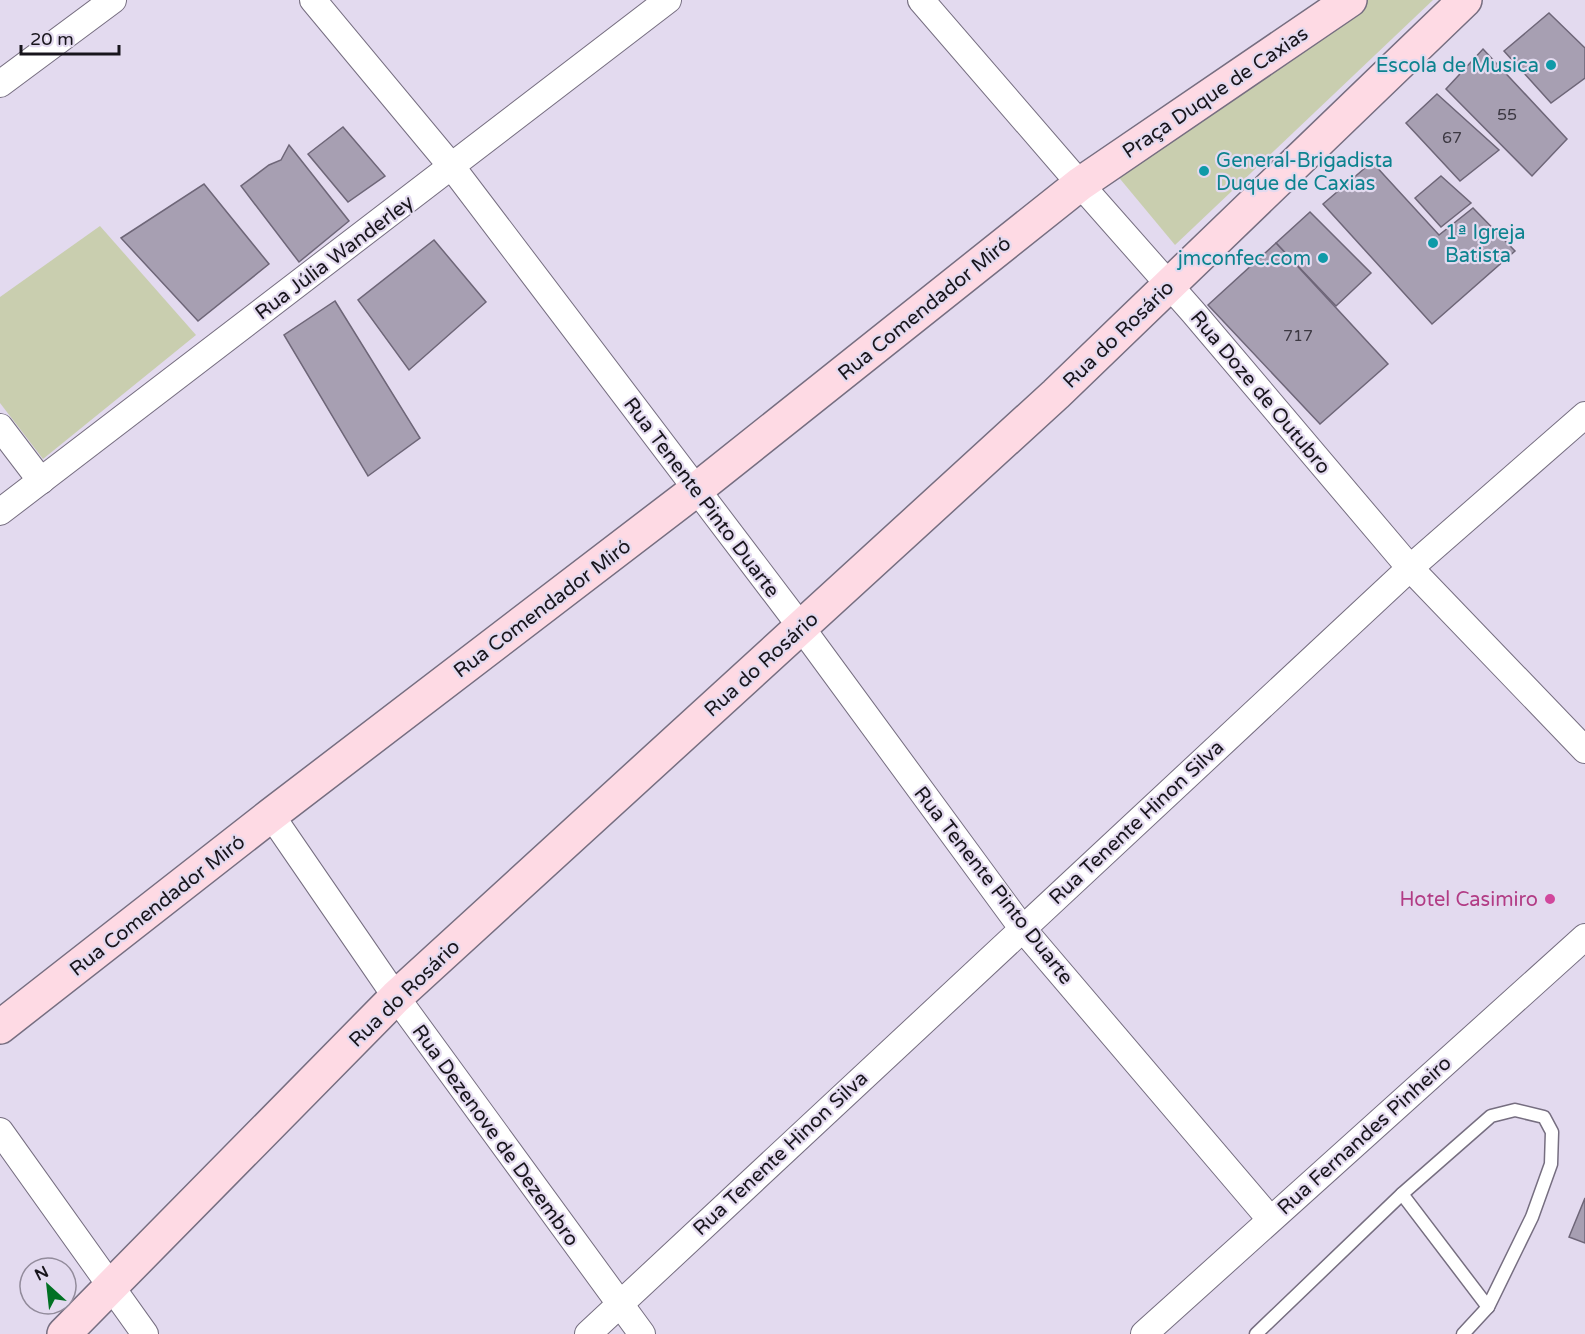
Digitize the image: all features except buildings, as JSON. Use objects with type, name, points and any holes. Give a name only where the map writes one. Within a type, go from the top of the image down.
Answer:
[{"type":"main road","name":"Praça Duque de Caxias","points":[[1080,184],[1350,0]]},
{"type":"main road","name":"Rua do Rosário","points":[[64,1334],[396,997],[1056,394],[1465,0]]},
{"type":"main road","name":"Rua Comendador Miró","points":[[0,1027],[271,815],[697,489],[1080,184]]},
{"type":"street","points":[[0,84],[113,0]]},
{"type":"street","name":"Rua Tenente Pinto Duarte","points":[[313,0],[452,167],[801,627],[1022,928],[1270,1219]]},
{"type":"street","name":"Rua Júlia Wanderley","points":[[0,512],[668,0]]},
{"type":"street","name":"Rua Doze de Outubro","points":[[921,0],[1169,284],[1410,568],[1585,750]]},
{"type":"street","name":"Rua Tenente Hinon Silva","points":[[588,1334],[1410,568],[1585,415]]},
{"type":"street","points":[[0,427],[42,481]]},
{"type":"street","name":"Rua Dezenove de Dezembro","points":[[271,815],[396,997],[642,1334]]},
{"type":"street","name":"Rua Fernandes Pinheiro","points":[[1144,1334],[1585,937]]},
{"type":"street","points":[[0,1131],[144,1334]]},
{"type":"lane","points":[[1256,1334],[1402,1194],[1491,1116],[1515,1110],[1544,1116],[1552,1132],[1551,1164],[1532,1216],[1488,1307],[1463,1334]]},
{"type":"lane","points":[[1402,1194],[1488,1307]]},
{"type":"green space","points":[[1367,0],[1433,0],[1175,245],[1111,168]]},
{"type":"green space","points":[[100,226],[196,335],[43,459],[0,403],[0,297]]},
{"type":"place","name":"Escola de Musica","points":[[1551,65]]},
{"type":"place","name":"General-Brigadista Duque de Caxias","points":[[1204,171]]},
{"type":"place","name":"1ª Igreja Batista","points":[[1433,243]]},
{"type":"place","name":"jmconfec.com","points":[[1323,258]]},
{"type":"place","name":"Hotel Casimiro","points":[[1550,899]]}]
